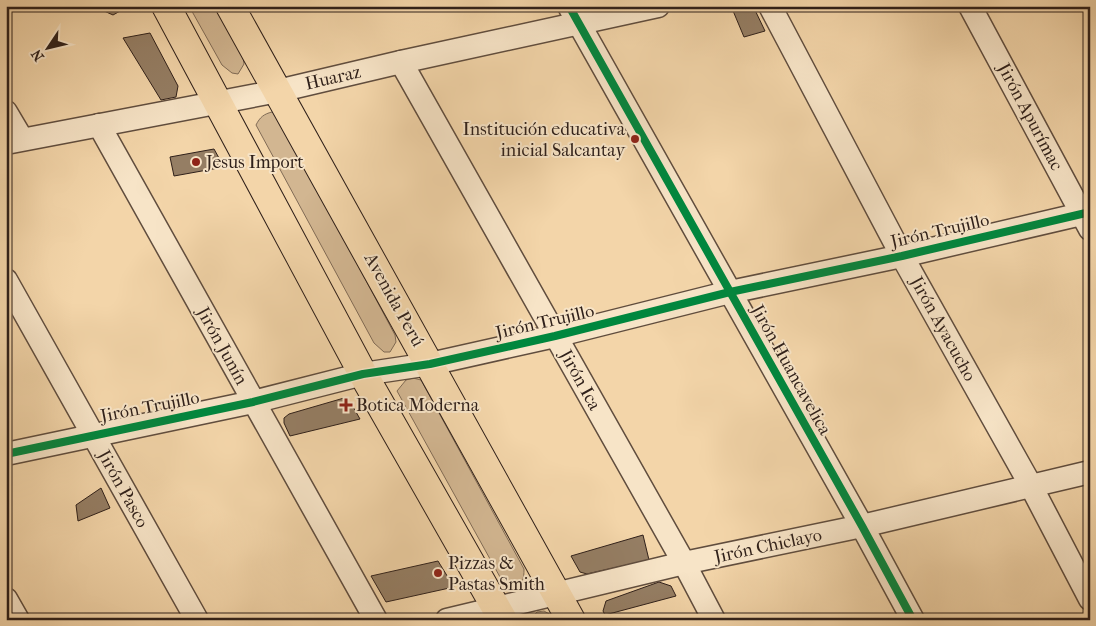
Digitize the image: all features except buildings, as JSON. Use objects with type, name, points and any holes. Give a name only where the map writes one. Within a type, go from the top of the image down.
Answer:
[{"type":"main road","points":[[166,6],[363,374],[500,614]]},
{"type":"main road","name":"Avenida Perú","points":[[230,6],[571,620]]},
{"type":"street","name":"Huaraz","points":[[14,141],[278,91],[400,62],[573,15],[658,6]]},
{"type":"street","name":"Jirón Ayacucho","points":[[770,6],[902,256],[1031,486],[1090,599]]},
{"type":"street","name":"Jirón Apurímac","points":[[970,6],[1087,218]]},
{"type":"street","name":"Jirón Huancavelica","points":[[573,15],[862,526],[913,620]]},
{"type":"street","name":"Jirón Ica","points":[[400,62],[684,563],[714,620]]},
{"type":"street","points":[[6,112],[14,141]]},
{"type":"street","name":"Jirón Junín","points":[[100,125],[376,620]]},
{"type":"street","name":"Jirón Trujillo","points":[[6,454],[92,434],[253,402],[363,374],[430,364],[555,336],[730,292],[1087,218]]},
{"type":"street","name":"Jirón Pasco","points":[[6,280],[197,620]]},
{"type":"street","name":"Jirón Chiclayo","points":[[447,620],[500,614],[557,594],[684,563],[862,526],[1090,472]]},
{"type":"street","points":[[6,599],[18,620]]},
{"type":"shaded area","points":[[189,6],[215,6],[243,57],[244,64],[238,74],[232,73],[222,65]]},
{"type":"shaded area","points":[[272,112],[279,117],[395,335],[396,342],[390,352],[384,352],[374,343],[256,125],[262,116]]},
{"type":"shaded area","points":[[413,378],[421,380],[524,569],[522,581],[513,590],[505,586],[397,391],[406,380]]},
{"type":"shaded area","points":[[544,611],[551,615],[553,620],[530,620],[537,612]]},
{"type":"cycle path","points":[[569,6],[913,620]]},
{"type":"cycle path","points":[[6,454],[253,402],[363,374],[430,364],[555,336],[730,292],[902,256],[1090,212]]},
{"type":"place","name":"Institución educativa inicial Salcantay","points":[[635,139]]},
{"type":"place","name":"Jesus Import","points":[[196,162]]},
{"type":"place","name":"Botica Moderna","points":[[346,405]]},
{"type":"place","name":"Pizzas & Pastas Smith","points":[[438,573]]}]
